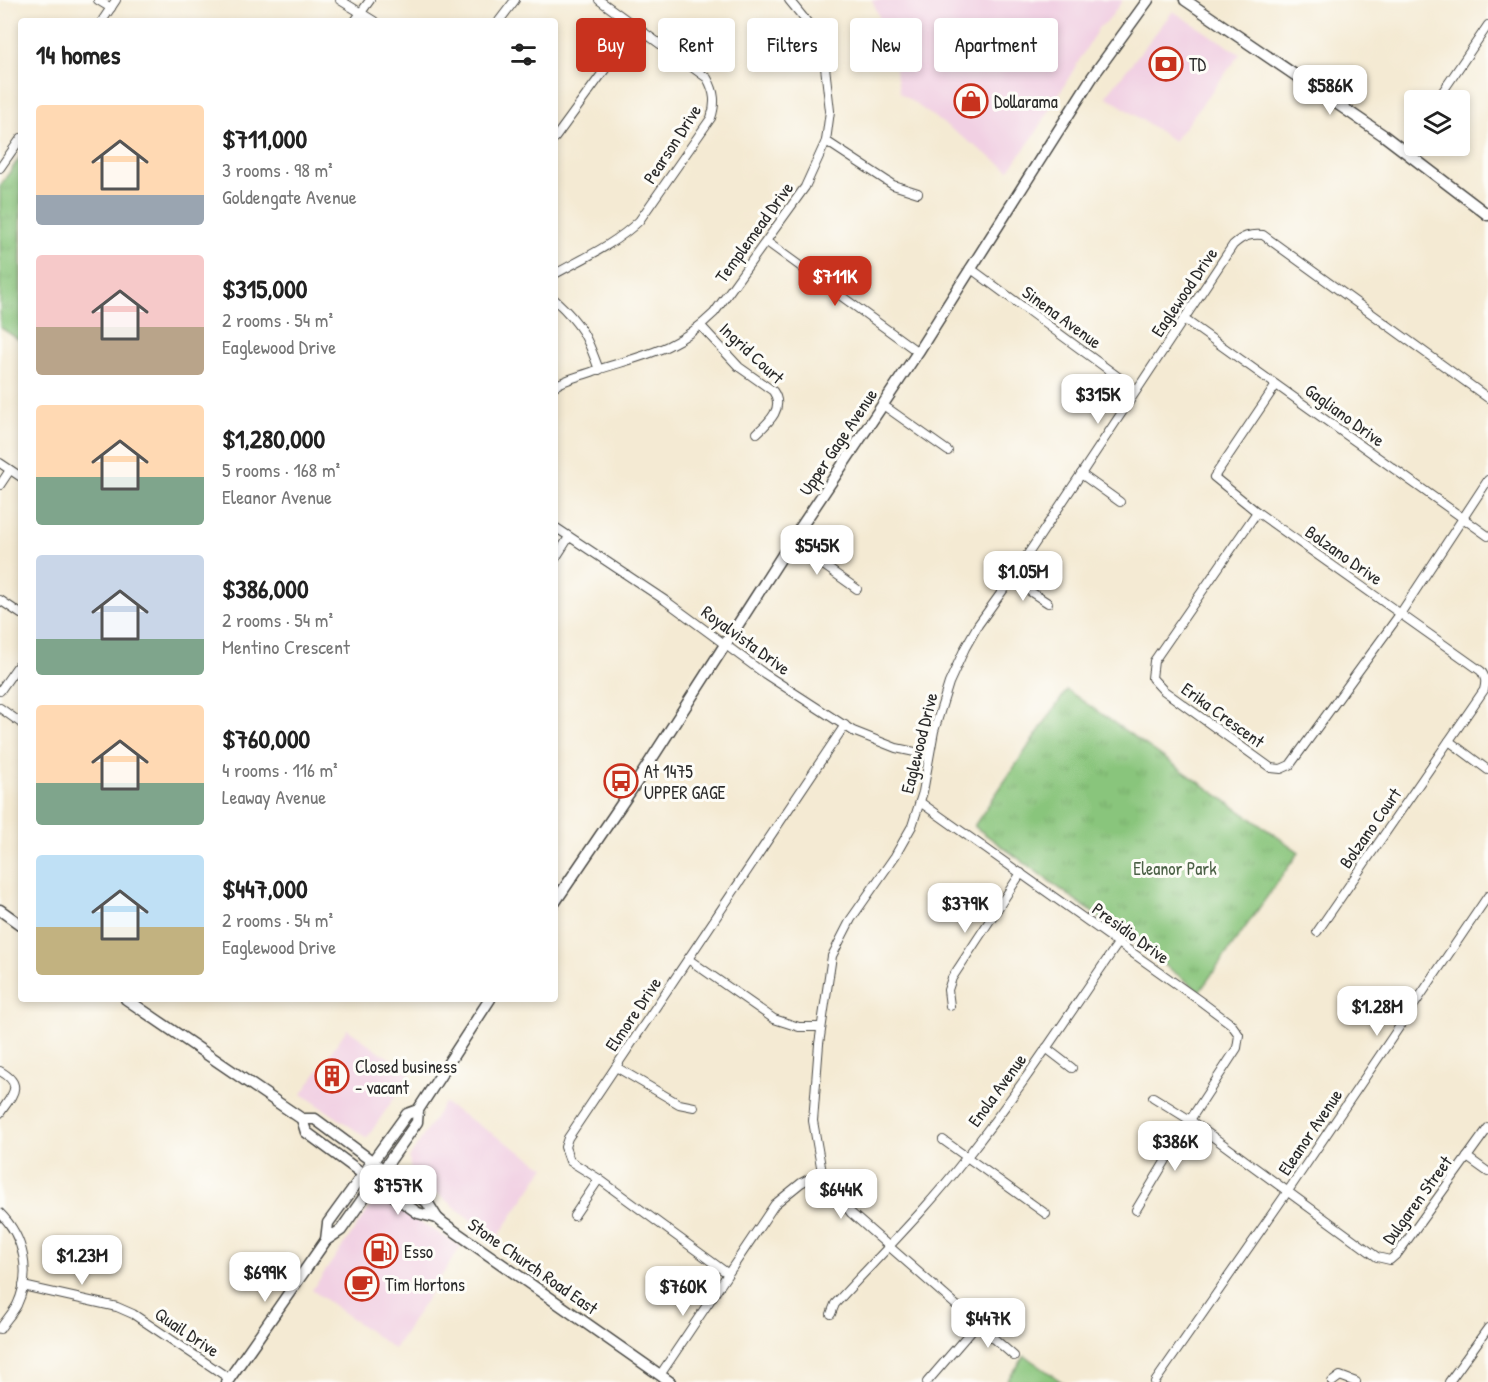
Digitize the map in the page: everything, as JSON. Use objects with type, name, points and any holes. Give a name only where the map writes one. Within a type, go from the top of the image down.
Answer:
[{"type":"main road","name":"Upper Gage Avenue","points":[[558,898],[918,352],[1093,76],[1148,0]]},
{"type":"main road","points":[[1185,0],[1403,150],[1488,215]]},
{"type":"main road","points":[[0,910],[18,923]]},
{"type":"main road","name":"Stone Church Road East","points":[[130,1002],[302,1119],[315,1119],[427,1202],[437,1218]]},
{"type":"main road","points":[[228,1380],[326,1240],[341,1230],[384,1170],[417,1122],[418,1110],[488,1002]]},
{"type":"main road","points":[[326,1240],[328,1223],[407,1114],[418,1110]]},
{"type":"main road","name":"Stone Church Road East","points":[[302,1119],[306,1132],[374,1182],[418,1213],[437,1218],[670,1382]]},
{"type":"street","points":[[98,0],[111,8]]},
{"type":"street","points":[[104,18],[117,0]]},
{"type":"street","points":[[340,0],[370,18]]},
{"type":"street","points":[[357,18],[370,0]]},
{"type":"street","points":[[501,18],[516,0]]},
{"type":"street","name":"Pearson Drive","points":[[599,0],[624,18]]},
{"type":"street","name":"Templemead Drive","points":[[558,384],[654,354],[701,326],[714,314],[805,188],[826,141],[830,111],[825,67],[807,22],[789,0]]},
{"type":"street","points":[[1444,90],[1488,25]]},
{"type":"street","name":"Pearson Drive","points":[[558,272],[627,233],[639,221],[711,118],[715,99],[708,78],[646,34]]},
{"type":"street","points":[[558,134],[603,72]]},
{"type":"street","points":[[826,141],[893,185],[918,193]]},
{"type":"street","points":[[0,168],[18,142]]},
{"type":"street","name":"Eaglewood Drive","points":[[1014,1356],[851,1213],[822,1172],[813,1121],[821,1027],[832,956],[851,919],[895,856],[912,826],[920,802],[934,731],[949,683],[965,648],[1233,245],[1250,234],[1263,236],[1488,398]]},
{"type":"street","points":[[767,242],[918,352]]},
{"type":"street","name":"Sinena Avenue","points":[[970,268],[1136,390]]},
{"type":"street","points":[[558,303],[575,319],[584,333],[599,370]]},
{"type":"street","name":"Gagliano Drive","points":[[1184,319],[1488,537]]},
{"type":"street","name":"Ingrid Court","points":[[701,326],[739,366],[777,396],[778,406],[774,415],[758,433]]},
{"type":"street","name":"Bolzano Drive","points":[[1276,385],[1214,477],[1257,512],[1481,671],[1485,677],[1484,690],[1449,741]]},
{"type":"street","points":[[883,405],[948,451]]},
{"type":"street","points":[[0,463],[18,475]]},
{"type":"street","points":[[0,485],[10,470]]},
{"type":"street","points":[[1081,474],[1120,502]]},
{"type":"street","points":[[1400,614],[1488,480]]},
{"type":"street","name":"Erika Crescent","points":[[1257,512],[1154,661],[1152,678],[1163,690],[1270,768],[1281,769],[1290,765],[1400,614]]},
{"type":"street","name":"Royalvista Drive","points":[[558,529],[725,643],[765,675],[853,731],[885,744],[929,755]]},
{"type":"street","points":[[558,554],[569,537]]},
{"type":"street","points":[[791,542],[857,589]]},
{"type":"street","points":[[1011,579],[1048,603]]},
{"type":"street","points":[[0,600],[18,612]]},
{"type":"street","points":[[0,691],[18,665]]},
{"type":"street","points":[[0,708],[18,721]]},
{"type":"street","name":"Elmore Drive","points":[[727,1273],[599,1179],[570,1161],[564,1148],[568,1138],[845,725]]},
{"type":"street","points":[[1449,741],[1488,770]]},
{"type":"street","name":"Bolzano Court","points":[[1317,932],[1449,741]]},
{"type":"street","name":"Presidio Drive","points":[[920,802],[1231,1024],[1239,1035],[1237,1048],[1190,1120]]},
{"type":"street","points":[[950,1006],[948,990],[952,978],[1021,873]]},
{"type":"street","name":"Eleanor Avenue","points":[[1155,1382],[1488,896]]},
{"type":"street","name":"Enola Avenue","points":[[831,1314],[835,1304],[967,1157],[1119,942]]},
{"type":"street","points":[[688,959],[774,1019],[799,1027],[821,1027]]},
{"type":"street","points":[[1046,1048],[1072,1068]]},
{"type":"street","points":[[616,1067],[679,1104],[694,1107]]},
{"type":"street","points":[[0,1071],[15,1084],[15,1090],[0,1113]]},
{"type":"street","name":"Dulgaren Street","points":[[1154,1097],[1190,1120],[1377,1257],[1390,1260],[1398,1253],[1488,1128]]},
{"type":"street","points":[[1136,1210],[1190,1120]]},
{"type":"street","points":[[943,1140],[1046,1214]]},
{"type":"street","points":[[1467,1157],[1488,1172]]},
{"type":"street","points":[[660,1375],[775,1204],[801,1183],[822,1172]]},
{"type":"street","points":[[574,1216],[599,1179]]},
{"type":"street","points":[[0,1213],[13,1227],[23,1248],[24,1267],[23,1286],[17,1305],[0,1329]]},
{"type":"street","name":"Quail Drive","points":[[23,1286],[117,1307],[134,1314],[228,1380]]},
{"type":"street","points":[[927,1382],[978,1323]]},
{"type":"street","points":[[1449,1382],[1487,1332]]},
{"type":"street","points":[[1332,1382],[1340,1376],[1356,1382]]},
{"type":"shaded area","points":[[872,0],[1123,0],[1107,22],[1099,27],[1036,133],[1009,170],[900,93],[896,72],[922,72],[922,18],[880,18]]},
{"type":"shaded area","points":[[1173,11],[1240,54],[1174,141],[1106,96]]},
{"type":"shaded area","points":[[347,1029],[411,1073],[367,1138],[302,1094]]},
{"type":"shaded area","points":[[444,1103],[545,1167],[496,1240],[411,1172],[409,1158]]},
{"type":"shaded area","points":[[390,1205],[461,1246],[394,1349],[312,1290],[371,1206]]},
{"type":"green space","points":[[18,160],[18,339],[0,327],[0,186]]},
{"type":"green space","name":"Eleanor Park","points":[[1067,690],[1299,852],[1200,991],[974,826]]},
{"type":"green space","points":[[1025,1356],[1062,1382],[1006,1382]]},
{"type":"place","name":"TD","points":[[1166,64]]},
{"type":"place","name":"Dollarama","points":[[971,101]]},
{"type":"place","name":"At 1475 UPPER GAGE","points":[[621,781]]},
{"type":"place","name":"Closed business - vacant","points":[[332,1076]]},
{"type":"place","name":"Esso","points":[[381,1251]]},
{"type":"place","name":"Tim Hortons","points":[[362,1284]]}]
